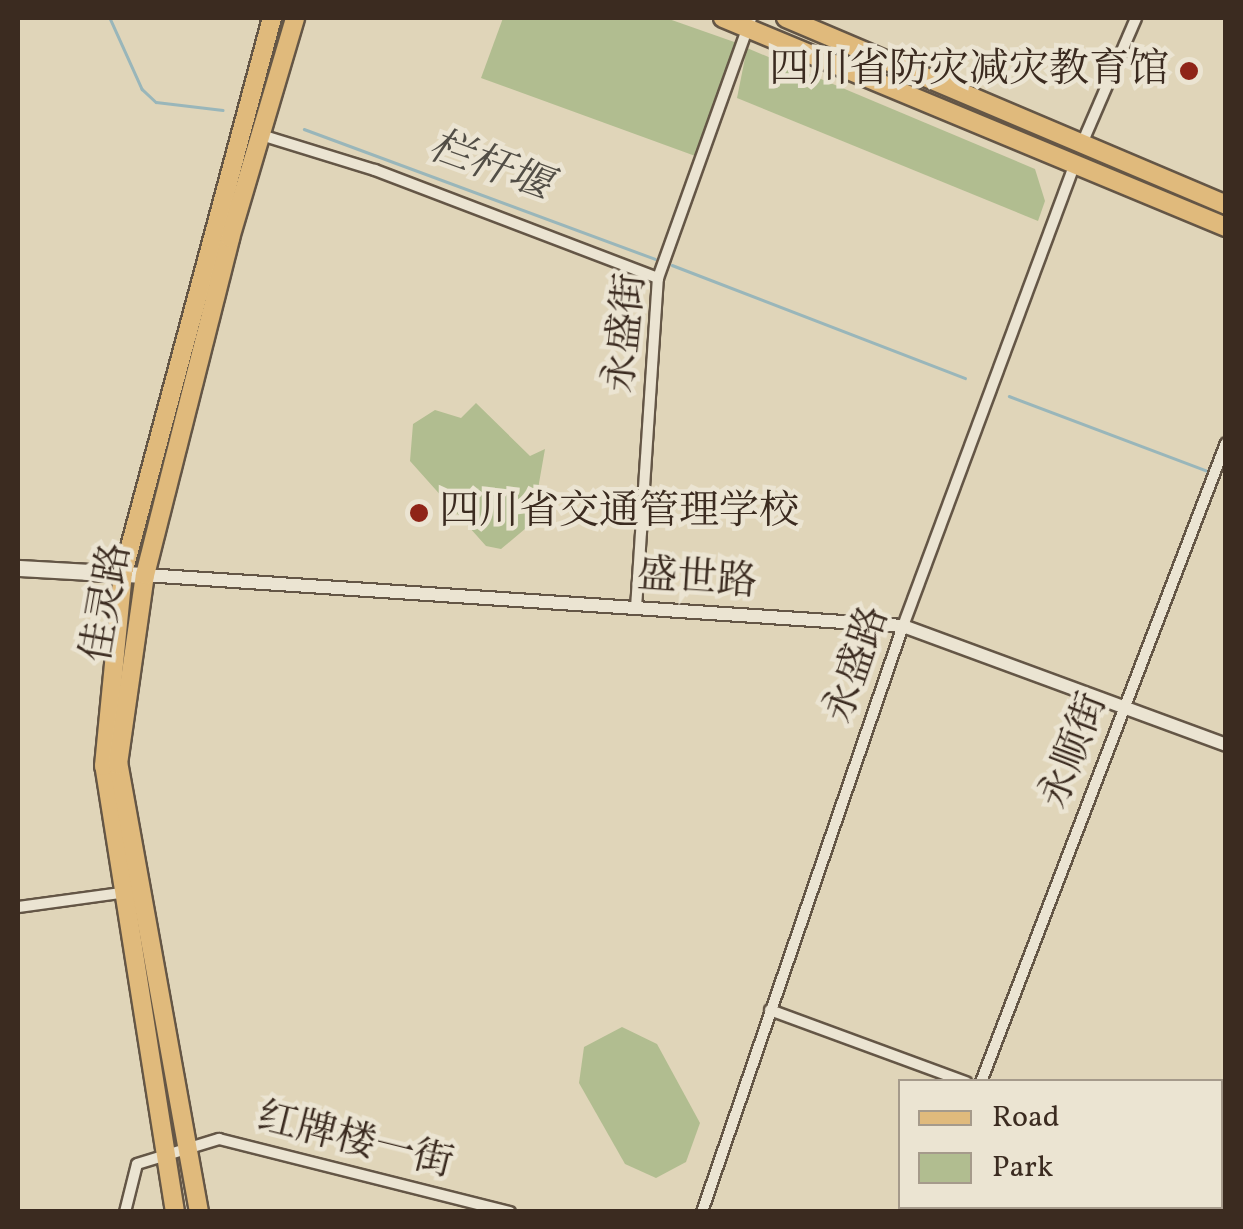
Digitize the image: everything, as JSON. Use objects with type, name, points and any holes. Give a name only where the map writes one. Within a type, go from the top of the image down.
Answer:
[{"type":"main road","name":"佳灵路","points":[[175,1212],[120,893],[104,766],[123,573],[272,18]]},
{"type":"main road","name":"佳灵路","points":[[199,1212],[118,764],[145,575],[260,136],[295,18]]},
{"type":"main road","points":[[724,18],[749,22],[1226,227]]},
{"type":"main road","points":[[786,18],[1226,205]]},
{"type":"main road","points":[[18,568],[145,575]]},
{"type":"street","name":"永盛路","points":[[702,1212],[903,626],[1082,142],[1136,18]]},
{"type":"street","name":"永盛街","points":[[636,608],[658,278],[749,22]]},
{"type":"street","points":[[260,136],[374,170],[658,278]]},
{"type":"street","name":"永顺街","points":[[982,1079],[1226,442]]},
{"type":"street","name":"盛世路","points":[[145,575],[903,626],[1226,745]]},
{"type":"street","points":[[18,907],[120,893]]},
{"type":"street","points":[[770,1010],[958,1079]]},
{"type":"street","name":"红牌楼一街","points":[[186,1144],[219,1139],[510,1212]]},
{"type":"street","points":[[126,1212],[137,1164],[186,1144]]},
{"type":"green space","points":[[503,18],[666,18],[740,44],[698,157],[481,78]]},
{"type":"green space","points":[[747,48],[1035,169],[1045,201],[1038,221],[737,98]]},
{"type":"green space","points":[[476,403],[530,456],[545,449],[532,523],[501,549],[486,546],[410,461],[413,424],[435,410],[461,418]]},
{"type":"green space","points":[[622,1027],[657,1044],[700,1123],[686,1162],[656,1178],[625,1164],[579,1083],[584,1047]]},
{"type":"waterway","name":"栏杆堰","points":[[110,18],[142,89],[156,102],[223,110]]},
{"type":"waterway","name":"栏杆堰","points":[[304,129],[655,259]]},
{"type":"waterway","name":"栏杆堰","points":[[672,265],[965,378]]},
{"type":"waterway","name":"栏杆堰","points":[[1009,396],[1208,471]]},
{"type":"place","name":"四川省防灾减灾教育馆","points":[[1189,71]]},
{"type":"place","name":"四川省交通管理学校","points":[[419,513]]}]
